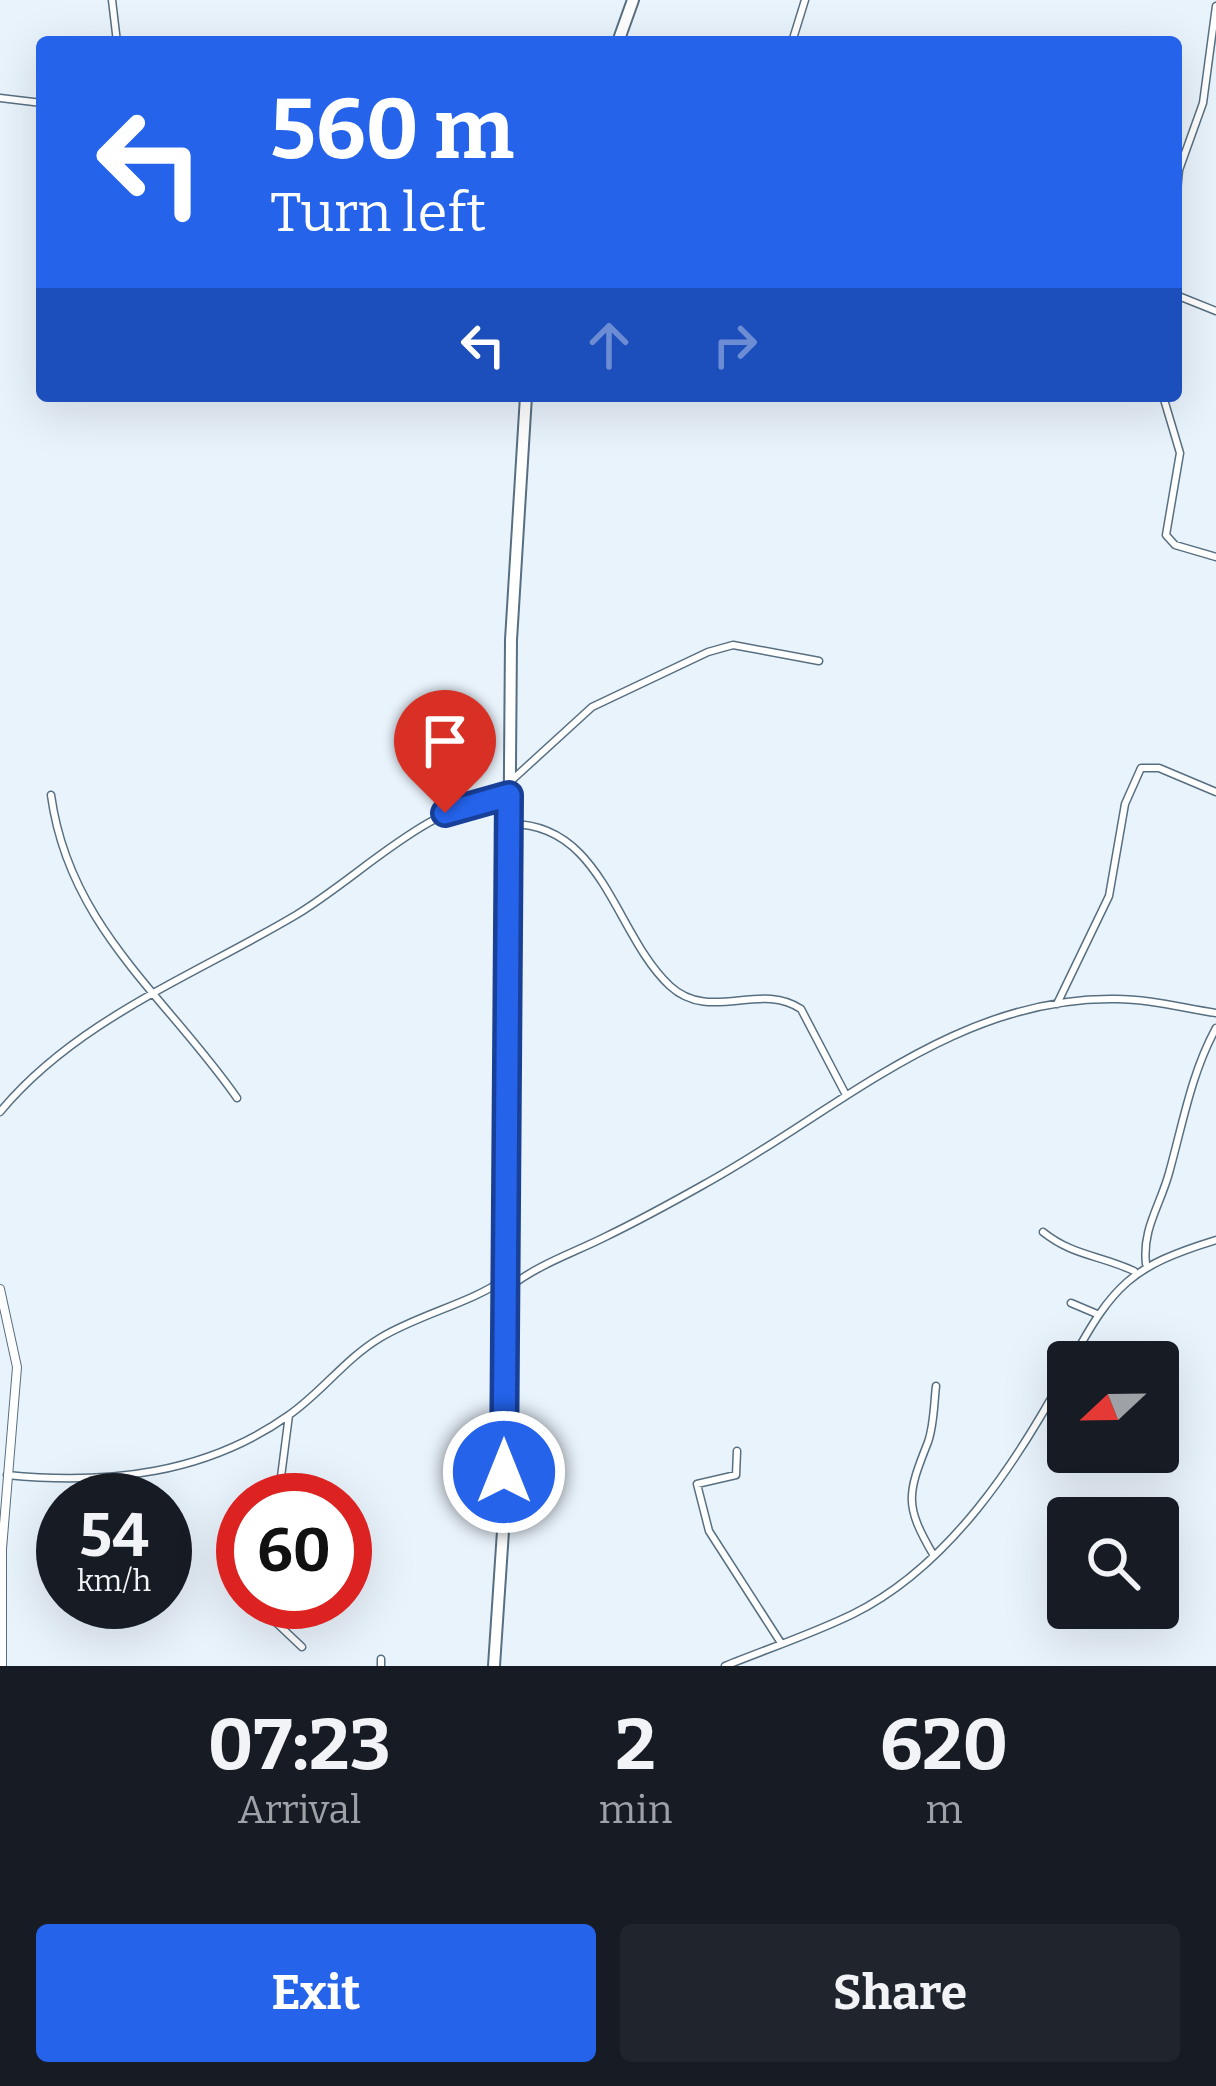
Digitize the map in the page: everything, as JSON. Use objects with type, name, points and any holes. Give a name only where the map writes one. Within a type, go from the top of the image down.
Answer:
[{"type":"main road","points":[[620,36],[633,0]]},
{"type":"main road","points":[[494,1666],[504,1516],[511,640],[526,402]]},
{"type":"street","points":[[112,0],[116,36]]},
{"type":"street","points":[[794,36],[805,0]]},
{"type":"street","points":[[1182,162],[1203,103],[1216,6]]},
{"type":"street","points":[[0,98],[36,102]]},
{"type":"street","points":[[1182,298],[1216,311]]},
{"type":"street","points":[[1165,402],[1180,453],[1166,536],[1175,544],[1216,556]]},
{"type":"street","points":[[0,1112],[34,1073],[149,995],[299,913],[445,813],[509,789],[592,707],[708,652],[733,645],[819,662]]},
{"type":"street","points":[[1057,1004],[1109,896],[1125,804],[1142,769],[1159,768],[1216,792]]},
{"type":"street","points":[[51,795],[57,835],[77,889],[149,995],[209,1058],[237,1098]]},
{"type":"street","points":[[510,824],[539,826],[572,846],[598,875],[653,968],[681,996],[705,1005],[764,999],[801,1009],[846,1096]]},
{"type":"street","points":[[8,1475],[86,1479],[188,1464],[241,1445],[289,1415],[363,1348],[417,1316],[504,1285],[708,1183],[966,1028],[1057,1004],[1117,999],[1216,1013]]},
{"type":"street","points":[[1146,1264],[1145,1234],[1169,1175],[1192,1082],[1216,1028]]},
{"type":"street","points":[[1043,1232],[1072,1255],[1102,1256],[1134,1271]]},
{"type":"street","points":[[1083,1341],[1097,1314],[1134,1271],[1216,1240]]},
{"type":"street","points":[[0,1289],[15,1347],[2,1666]]},
{"type":"street","points":[[1071,1304],[1097,1314]]},
{"type":"street","points":[[934,1556],[911,1510],[909,1489],[929,1438],[936,1385]]},
{"type":"street","points":[[724,1666],[852,1614],[934,1556],[1047,1407]]},
{"type":"street","points":[[281,1473],[289,1415]]},
{"type":"street","points":[[0,1421],[11,1425]]},
{"type":"street","points":[[737,1451],[736,1475],[697,1484],[703,1512],[730,1571],[782,1643]]},
{"type":"street","points":[[283,1629],[302,1647]]},
{"type":"route","points":[[445,813],[509,795],[504,1472]]}]
